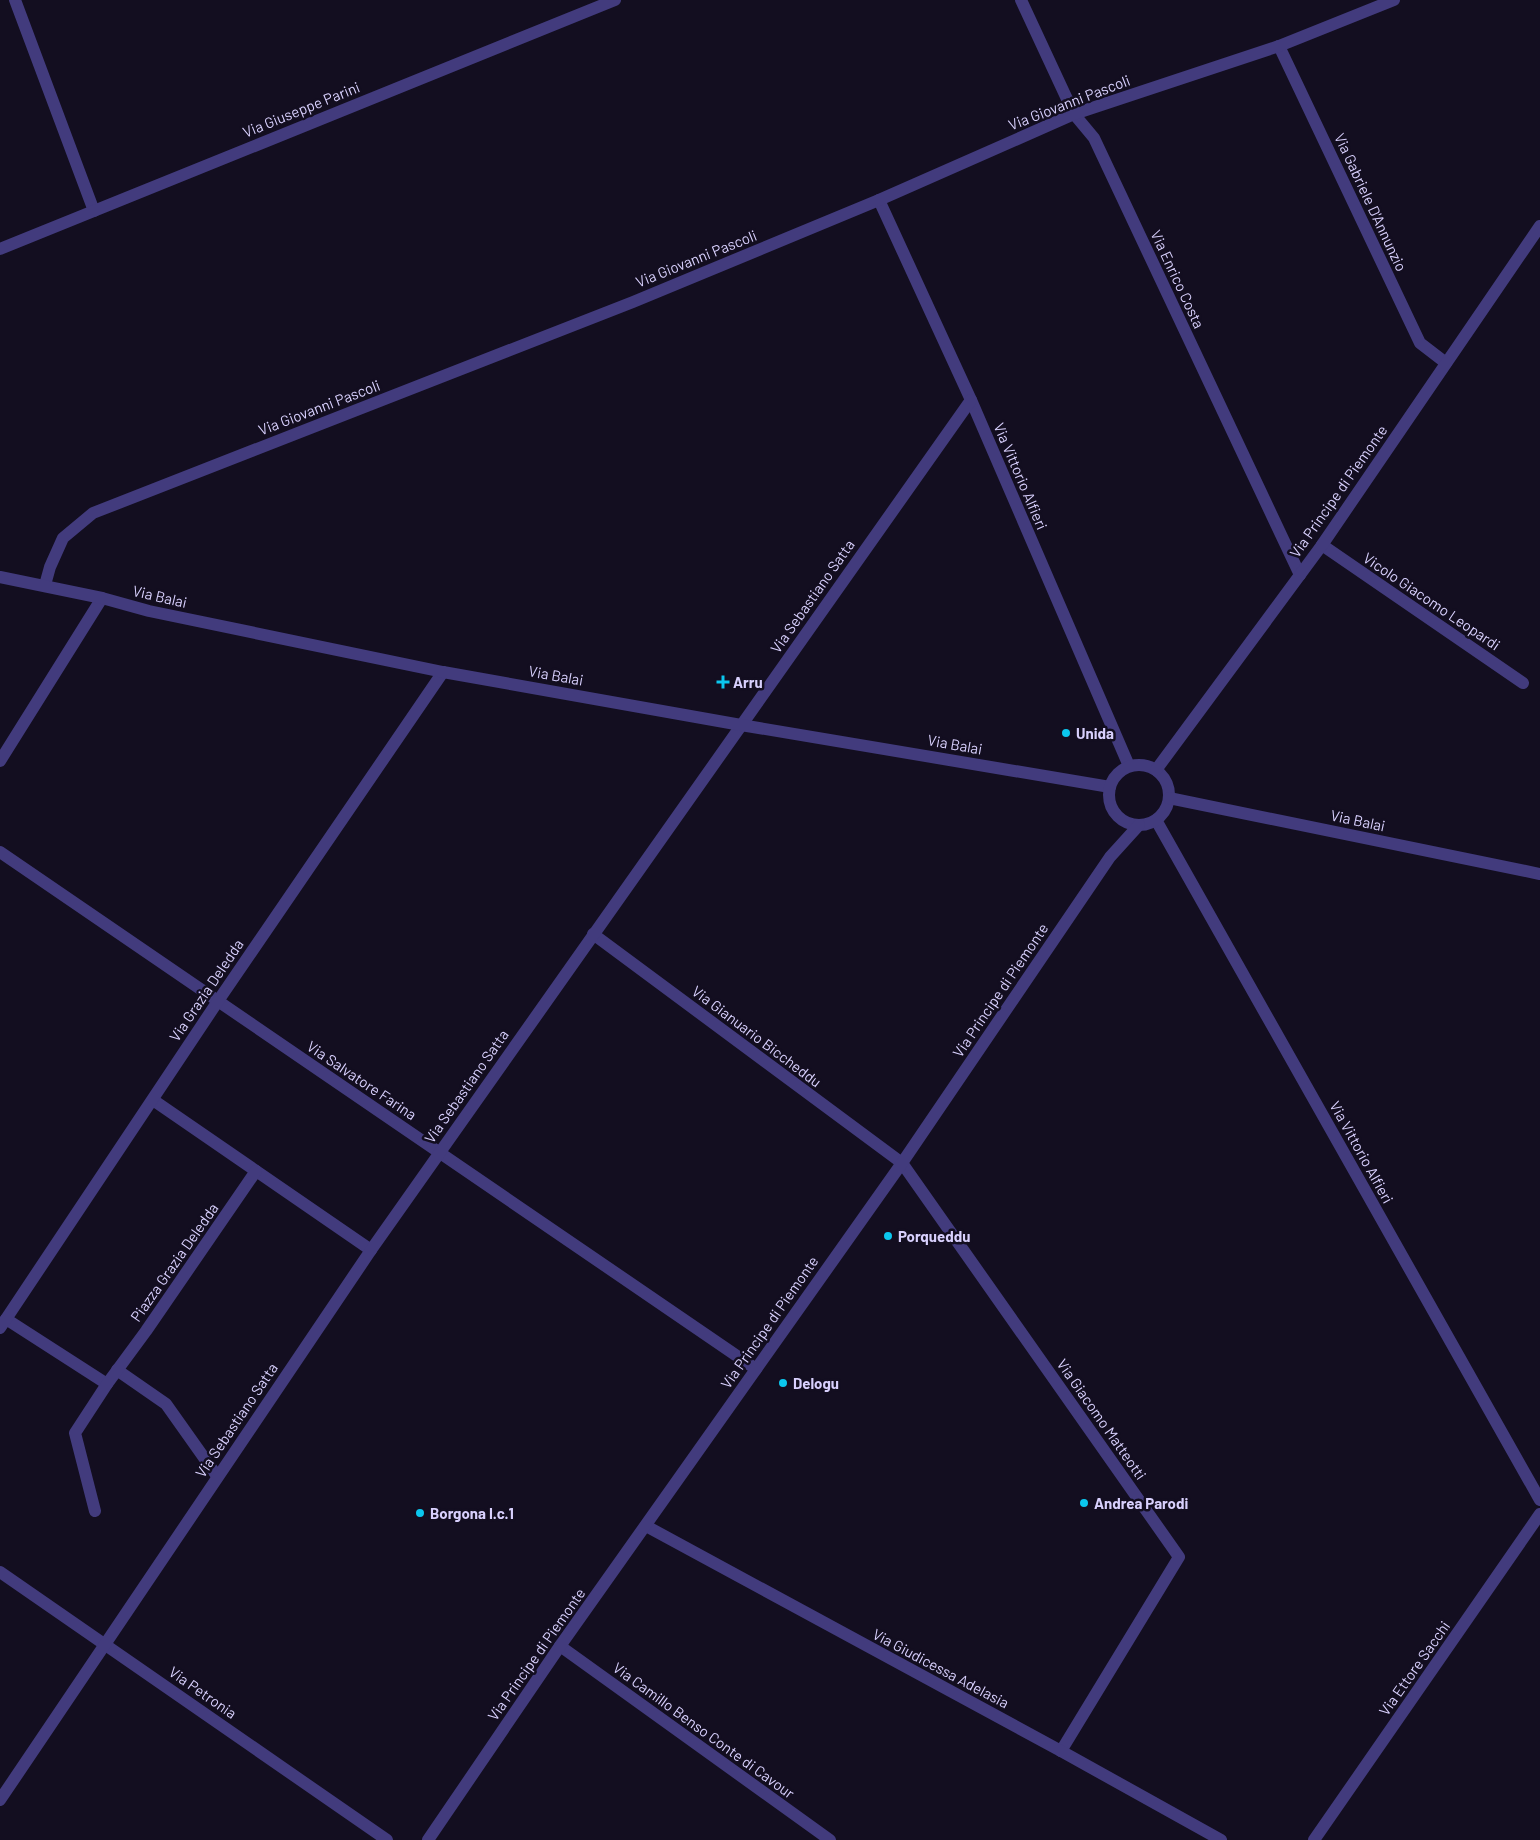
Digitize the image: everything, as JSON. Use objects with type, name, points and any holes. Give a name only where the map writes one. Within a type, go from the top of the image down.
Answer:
[{"type":"street","points":[[15,0],[94,211]]},
{"type":"street","name":"Via Giuseppe Parini","points":[[0,249],[615,0]]},
{"type":"street","name":"Via Enrico Costa","points":[[1021,0],[1074,114],[1094,138],[1300,575]]},
{"type":"street","name":"Via Giovanni Pascoli","points":[[45,586],[50,567],[63,538],[93,514],[180,478],[544,338],[879,200],[1074,114],[1279,46],[1394,0]]},
{"type":"street","name":"Via Gabriele D'Annunzio","points":[[1279,46],[1420,343],[1446,363]]},
{"type":"street","name":"Via Vittorio Alfieri","points":[[879,200],[971,400],[1129,766]]},
{"type":"street","name":"Via Principe di Piemonte","points":[[1156,770],[1322,545],[1540,226]]},
{"type":"street","name":"Via Sebastiano Satta","points":[[0,1800],[371,1250],[971,400]]},
{"type":"street","name":"Vicolo Giacomo Leopardi","points":[[1322,545],[1523,683]]},
{"type":"street","name":"Via Balai","points":[[0,578],[102,598],[149,611],[443,672],[741,725],[1110,787]]},
{"type":"street","points":[[0,761],[102,598]]},
{"type":"street","name":"Via Grazia Deledda","points":[[3,1323],[218,1001],[443,672]]},
{"type":"street","points":[[1129,766],[1148,766],[1156,770],[1167,782],[1170,798],[1163,814],[1148,824],[1139,826],[1122,820],[1111,806],[1109,796],[1114,778],[1129,766]]},
{"type":"street","name":"Via Balai","points":[[1170,798],[1540,874]]},
{"type":"street","name":"Via Vittorio Alfieri","points":[[1156,820],[1540,1500]]},
{"type":"street","name":"Via Principe di Piemonte","points":[[428,1840],[560,1646],[902,1163],[1110,857],[1139,826]]},
{"type":"street","name":"Via Salvatore Farina","points":[[0,852],[756,1369]]},
{"type":"street","name":"Via Gianuario Biccheddu","points":[[593,934],[902,1163]]},
{"type":"street","points":[[153,1100],[371,1250]]},
{"type":"street","name":"Via Giacomo Matteotti","points":[[902,1163],[1179,1557],[1061,1751]]},
{"type":"street","name":"Piazza Grazia Deledda","points":[[95,1511],[75,1433],[107,1384],[146,1331],[256,1171]]},
{"type":"street","points":[[3,1323],[107,1384]]},
{"type":"street","points":[[117,1370],[166,1404],[217,1476]]},
{"type":"street","name":"Via Ettore Sacchi","points":[[1314,1840],[1540,1514]]},
{"type":"street","name":"Via Giudicessa Adelasia","points":[[646,1526],[1221,1840]]},
{"type":"street","name":"Via Petronia","points":[[0,1572],[387,1840]]},
{"type":"street","name":"Via Camillo Benso Conte di Cavour","points":[[560,1646],[830,1840]]},
{"type":"place","name":"Arru","points":[[723,682]]},
{"type":"place","name":"Unida","points":[[1066,733]]},
{"type":"place","name":"Porqueddu","points":[[888,1236]]},
{"type":"place","name":"Delogu","points":[[783,1383]]},
{"type":"place","name":"Andrea Parodi","points":[[1084,1503]]},
{"type":"place","name":"Borgona I.c.1","points":[[420,1513]]}]
